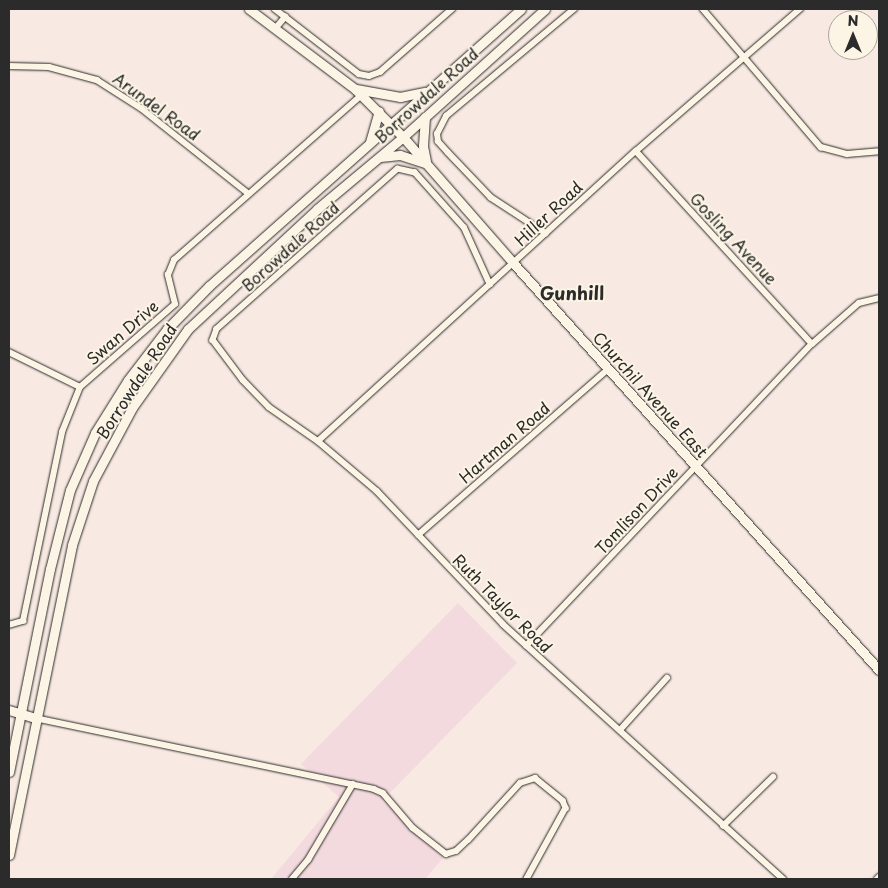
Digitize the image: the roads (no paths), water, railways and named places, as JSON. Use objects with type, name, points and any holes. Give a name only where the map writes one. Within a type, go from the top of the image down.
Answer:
[{"type":"main road","name":"Churchil Avenue East","points":[[249,9],[359,92],[404,137],[608,370],[879,670]]},
{"type":"main road","name":"Borrowdale Road","points":[[9,772],[18,714],[70,490],[87,450],[110,408],[143,358],[209,286],[521,9]]},
{"type":"main road","name":"Borrowdale Road","points":[[9,855],[65,573],[85,503],[103,459],[132,408],[188,329],[317,209],[404,137],[544,9]]},
{"type":"main road","points":[[359,92],[400,97],[427,92]]},
{"type":"main road","points":[[369,144],[379,111]]},
{"type":"main road","points":[[379,157],[400,155],[426,163],[425,117]]},
{"type":"main road","points":[[9,710],[35,718]]},
{"type":"street","points":[[275,9],[359,74],[369,76],[380,72],[452,9]]},
{"type":"street","points":[[546,234],[500,206],[438,142],[439,128],[446,116],[574,9]]},
{"type":"street","points":[[703,9],[822,147],[847,154],[879,151]]},
{"type":"street","name":"Hiller Road","points":[[318,441],[636,151],[742,56],[800,9]]},
{"type":"street","points":[[275,29],[285,16]]},
{"type":"street","name":"Arundel Road","points":[[9,66],[49,67],[97,80],[141,108],[248,193]]},
{"type":"street","name":"Swan Drive","points":[[9,625],[23,621],[62,432],[80,387],[175,304],[168,275],[174,260],[359,92]]},
{"type":"street","name":"Gosling Avenue","points":[[636,151],[812,344]]},
{"type":"street","name":"Borowdale Road","points":[[213,340],[217,329],[390,175],[406,169],[427,185],[470,237],[490,285]]},
{"type":"street","name":"Tomlison Drive","points":[[526,646],[812,344],[859,303],[879,298]]},
{"type":"street","name":"Ruth Taylor Road","points":[[213,340],[243,380],[270,407],[318,441],[377,491],[526,646],[783,879]]},
{"type":"street","points":[[9,352],[80,387]]},
{"type":"street","name":"Hartman Road","points":[[418,535],[608,370]]},
{"type":"street","points":[[620,730],[667,678]]},
{"type":"street","points":[[35,718],[353,784],[383,793],[413,828],[446,854],[456,851],[468,840],[524,780],[535,778],[542,781],[566,808],[527,879]]},
{"type":"street","points":[[724,826],[772,777]]},
{"type":"street","points":[[292,879],[313,852],[353,784]]},
{"type":"district","name":"Gunhill","points":[[572,293]]}]
